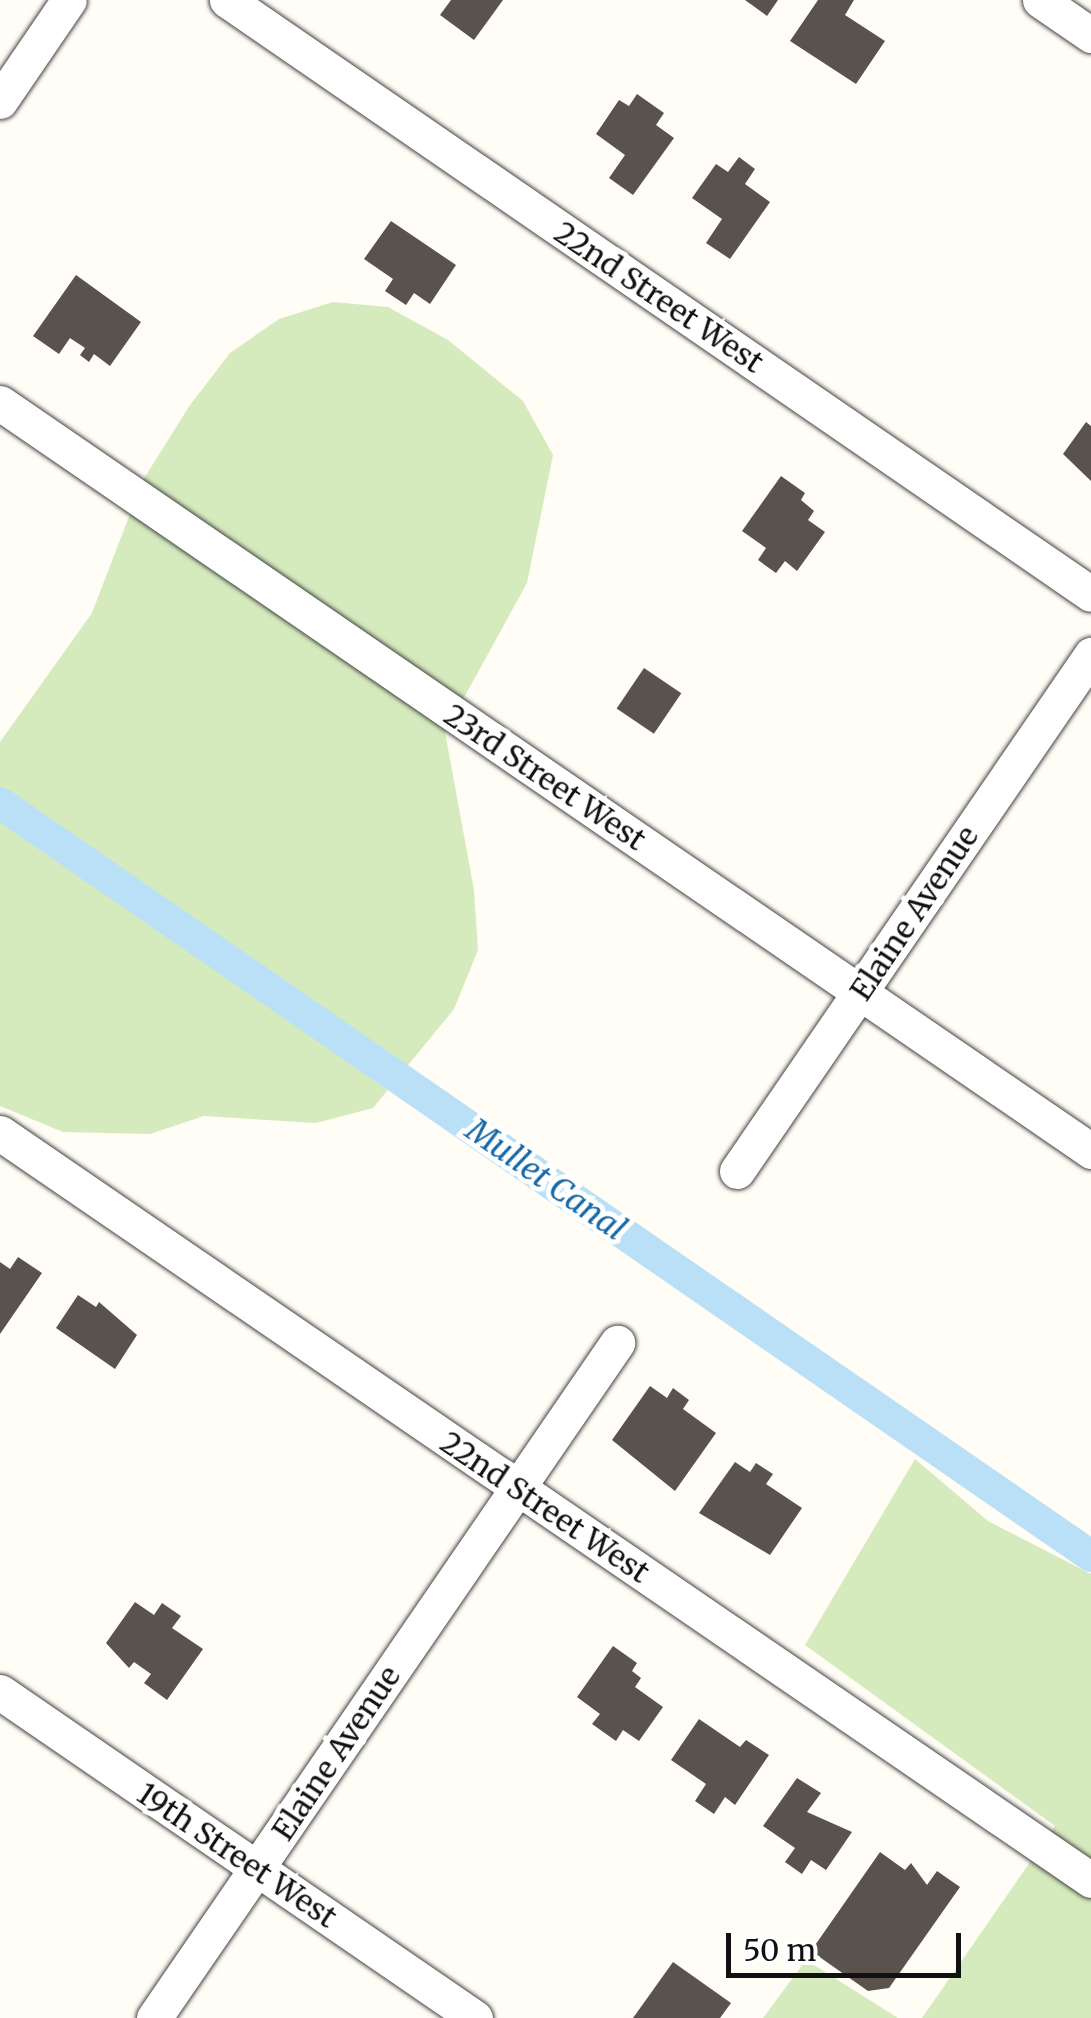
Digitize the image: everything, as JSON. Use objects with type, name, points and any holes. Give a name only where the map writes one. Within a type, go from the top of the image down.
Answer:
[{"type":"street","points":[[0,101],[69,0]]},
{"type":"street","name":"22nd Street West","points":[[226,0],[1091,594]]},
{"type":"street","points":[[1040,0],[1091,35]]},
{"type":"street","name":"23rd Street West","points":[[0,402],[1091,1151]]},
{"type":"street","name":"Elaine Avenue","points":[[737,1171],[1091,654]]},
{"type":"street","name":"22nd Street West","points":[[0,1133],[1091,1880]]},
{"type":"street","name":"Elaine Avenue","points":[[154,2018],[617,1343]]},
{"type":"street","name":"19th Street West","points":[[0,1692],[474,2018]]},
{"type":"green space","points":[[333,302],[388,307],[448,340],[523,401],[553,455],[527,583],[445,732],[474,890],[478,950],[454,1009],[373,1108],[316,1123],[204,1116],[150,1134],[63,1132],[0,1106],[0,742],[92,613],[143,480],[190,405],[230,353],[279,319]]},
{"type":"green space","points":[[915,1459],[988,1521],[1091,1574],[1091,2018],[922,2018],[1055,1826],[805,1645]]},
{"type":"green space","points":[[806,1960],[898,2018],[763,2018]]},
{"type":"building","points":[[451,0],[503,0],[474,40],[440,15]]},
{"type":"building","points":[[745,0],[778,0],[767,16]]},
{"type":"building","points":[[818,0],[854,0],[845,15],[885,41],[856,84],[790,41]]},
{"type":"building","points":[[637,94],[664,113],[656,125],[674,138],[633,195],[609,178],[625,155],[596,134],[619,100],[629,106]]},
{"type":"building","points":[[739,157],[755,169],[745,184],[770,202],[730,259],[706,243],[722,219],[692,198],[716,164],[728,172]]},
{"type":"building","points":[[391,221],[456,265],[430,304],[414,293],[406,305],[385,291],[393,279],[364,259]]},
{"type":"building","points":[[76,275],[141,322],[110,366],[94,354],[89,362],[80,355],[85,348],[70,338],[59,354],[33,336]]},
{"type":"building","points":[[1086,422],[1091,426],[1091,481],[1063,454]]},
{"type":"building","points":[[781,476],[805,493],[801,500],[814,511],[808,520],[825,532],[797,571],[785,561],[776,573],[758,560],[766,548],[742,531]]},
{"type":"building","points":[[644,668],[681,693],[654,734],[617,709]]},
{"type":"building","points":[[18,1257],[42,1273],[0,1334],[0,1262],[10,1269]]},
{"type":"building","points":[[78,1295],[96,1307],[99,1302],[137,1335],[115,1369],[56,1328]]},
{"type":"building","points":[[650,1386],[667,1398],[673,1388],[689,1400],[683,1409],[716,1433],[675,1491],[612,1440]]},
{"type":"building","points":[[735,1462],[750,1472],[756,1463],[773,1474],[766,1484],[802,1508],[770,1555],[699,1513]]},
{"type":"building","points":[[135,1602],[154,1615],[162,1603],[181,1616],[172,1628],[203,1649],[167,1700],[144,1683],[151,1674],[134,1662],[129,1668],[106,1643]]},
{"type":"building","points":[[613,1646],[637,1663],[632,1671],[641,1678],[635,1687],[663,1707],[639,1741],[623,1730],[616,1741],[592,1724],[600,1714],[577,1697]]},
{"type":"building","points":[[699,1719],[740,1747],[746,1740],[769,1755],[735,1805],[725,1797],[714,1814],[695,1801],[706,1784],[671,1760]]},
{"type":"building","points":[[797,1778],[821,1793],[807,1812],[852,1832],[826,1870],[811,1860],[802,1874],[785,1862],[795,1848],[763,1826]]},
{"type":"building","points":[[880,1852],[905,1870],[911,1863],[927,1885],[937,1871],[960,1887],[889,1988],[868,1991],[811,1951]]},
{"type":"building","points":[[673,1962],[731,2003],[720,2018],[633,2018]]},
{"type":"waterway","name":"Mullet Canal","points":[[0,803],[1091,1556]]}]
